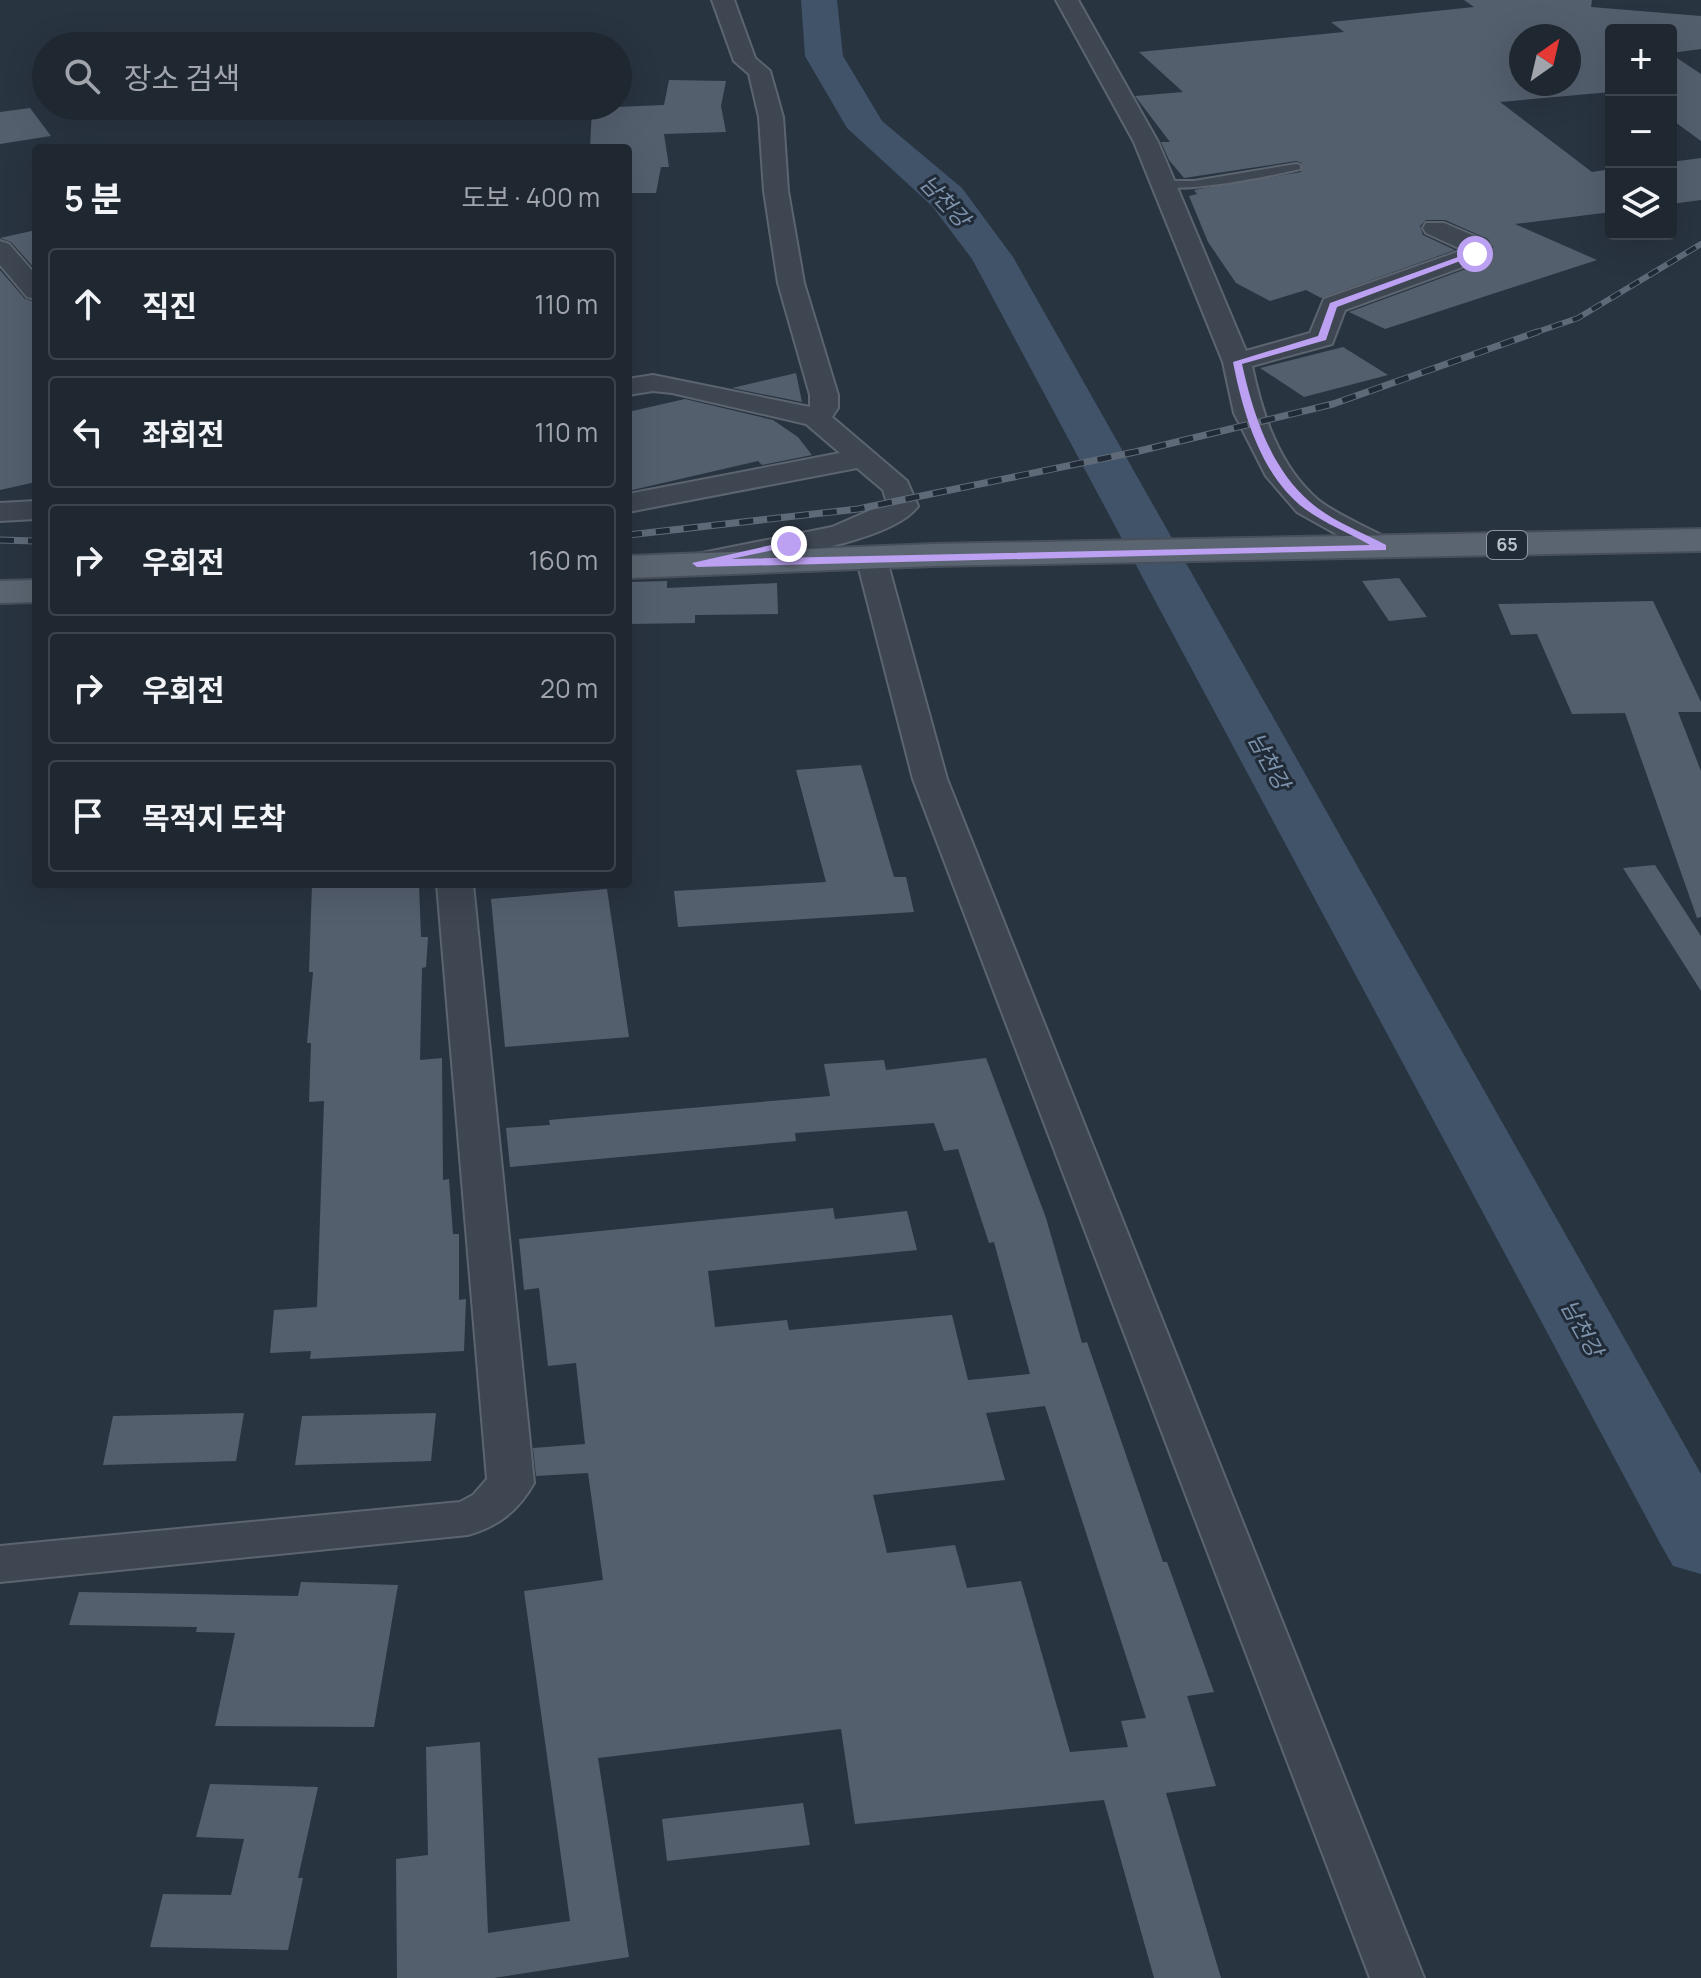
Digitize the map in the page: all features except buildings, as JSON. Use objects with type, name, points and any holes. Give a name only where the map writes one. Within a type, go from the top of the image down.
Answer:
[{"type":"main road","name":"65","points":[[632,567],[934,555],[1313,550],[1701,540]]},
{"type":"main road","points":[[0,592],[32,591]]},
{"type":"street","points":[[723,0],[745,61],[759,71],[771,117],[776,191],[791,283],[824,395],[824,408],[816,418]]},
{"type":"street","points":[[1097,0],[1068,1],[1136,121],[1237,362],[1248,413],[1281,476],[1308,506],[1383,548]]},
{"type":"street","points":[[1237,362],[1309,344],[1322,338],[1333,305],[1475,254],[1477,246],[1435,228]]},
{"type":"street","points":[[0,249],[32,286]]},
{"type":"street","points":[[632,386],[653,383],[672,385],[816,418],[897,487],[903,506],[894,517],[868,526],[697,563]]},
{"type":"street","points":[[632,502],[861,458]]},
{"type":"street","points":[[0,512],[32,510]]},
{"type":"street","points":[[871,557],[930,779],[1397,1978]]},
{"type":"street","points":[[0,1564],[468,1518],[490,1507],[511,1483],[455,888]]},
{"type":"lane","points":[[1163,184],[1194,184],[1296,167]]},
{"type":"waterway","name":"남천강","points":[[819,0],[824,56],[867,128],[947,197],[992,257],[1701,1545]]},
{"type":"railway","points":[[1531,334],[1578,318],[1701,244]]},
{"type":"railway","points":[[632,535],[858,509],[1135,452],[1333,404],[1537,332]]},
{"type":"railway","points":[[0,540],[32,541]]},
{"type":"route","points":[[789,544],[697,563],[934,555],[1383,548],[1308,506],[1281,476],[1248,413],[1237,362],[1309,344],[1322,338],[1327,330],[1328,314],[1333,305],[1359,293],[1475,254]]}]
